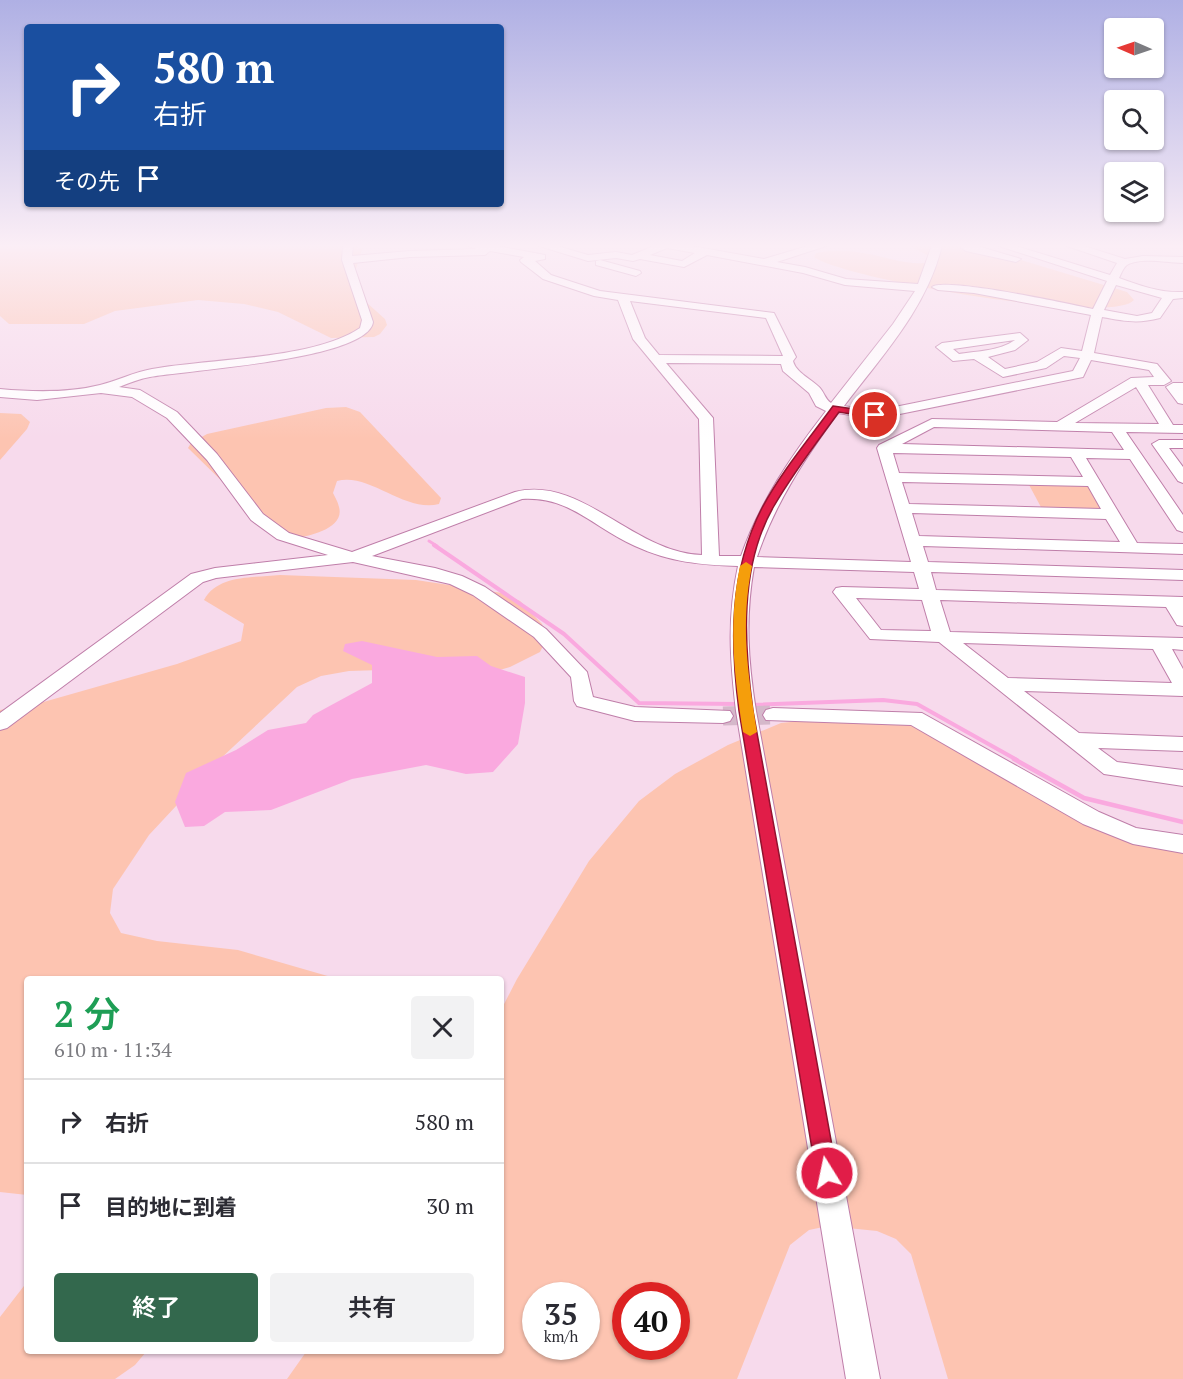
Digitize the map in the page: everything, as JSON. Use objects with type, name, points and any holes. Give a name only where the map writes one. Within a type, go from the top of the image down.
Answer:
[{"type":"street","points":[[0,393],[37,396],[101,389],[149,374],[330,347],[366,330],[368,322],[364,309]]},
{"type":"street","points":[[627,309],[639,339],[705,418],[711,561]]},
{"type":"street","points":[[654,359],[786,360],[790,357],[770,315],[721,309]]},
{"type":"street","points":[[863,1379],[746,711],[738,629],[740,597],[747,562],[768,506],[907,309]]},
{"type":"street","points":[[1077,309],[1125,319],[1148,319],[1160,313],[1162,309]]},
{"type":"street","points":[[786,360],[788,368],[815,391],[821,403],[875,415],[1078,374],[1087,356],[1099,309]]},
{"type":"street","points":[[975,355],[1012,348],[1022,340],[1016,336],[942,347],[957,358],[975,355],[1003,373],[1050,363],[1061,352],[1153,367],[1164,381],[1139,381],[1060,426]]},
{"type":"street","points":[[1139,381],[1176,429]]},
{"type":"street","points":[[1183,387],[1173,387],[1183,400]]},
{"type":"street","points":[[101,389],[135,393],[172,415],[212,457],[257,517],[283,536],[352,557],[429,572],[456,580],[479,591],[540,633],[580,676],[584,701],[635,714],[723,716]]},
{"type":"street","points":[[884,448],[932,423],[1176,429]]},
{"type":"street","points":[[1116,428],[1181,520]]},
{"type":"street","points":[[1183,444],[1159,444],[1183,478]]},
{"type":"street","points":[[884,448],[1134,455]]},
{"type":"street","points":[[884,448],[942,636],[1111,770],[1183,778]]},
{"type":"street","points":[[1076,453],[1131,548]]},
{"type":"street","points":[[892,477],[1093,482]]},
{"type":"street","points":[[0,723],[197,578],[215,573],[352,557],[520,495],[543,493],[561,497],[631,539],[652,549],[693,560],[1183,575]]},
{"type":"street","points":[[901,508],[1112,514]]},
{"type":"street","points":[[912,541],[1183,549]]},
{"type":"street","points":[[1183,621],[1177,602],[842,592],[876,635],[1183,644]]},
{"type":"street","points":[[1159,643],[1183,686]]},
{"type":"street","points":[[1002,684],[1183,690]]},
{"type":"street","points":[[773,715],[915,718],[1091,818],[1133,836],[1183,844]]},
{"type":"street","points":[[1072,740],[1183,744]]},
{"type":"shaded area","points":[[0,309],[127,309],[115,311],[84,324],[9,324],[0,316]]},
{"type":"shaded area","points":[[267,309],[374,309],[385,319],[387,325],[380,334],[374,337],[331,338],[278,312]]},
{"type":"shaded area","points":[[346,407],[360,412],[441,498],[439,504],[413,503],[362,482],[337,481],[333,493],[339,507],[337,520],[325,530],[295,538],[237,496],[188,448],[191,443],[207,434],[326,408]]},
{"type":"shaded area","points":[[0,413],[21,414],[30,422],[27,429],[0,460]]},
{"type":"shaded area","points":[[1028,483],[1090,486],[1103,509],[1042,509]]},
{"type":"shaded area","points":[[280,575],[416,580],[502,593],[520,601],[542,624],[545,634],[544,644],[540,652],[510,667],[486,674],[382,670],[349,671],[321,676],[297,687],[218,761],[149,835],[113,889],[110,913],[121,933],[157,941],[238,950],[328,976],[24,976],[24,1195],[0,1192],[0,710],[40,703],[177,664],[241,641],[244,624],[204,600],[210,592],[227,581]]},
{"type":"shaded area","points":[[362,641],[437,657],[477,656],[491,666],[525,677],[525,703],[518,744],[493,772],[466,774],[426,765],[352,779],[271,810],[225,812],[204,826],[185,827],[175,802],[186,773],[236,750],[268,730],[306,723],[313,715],[372,683],[372,665],[343,651],[345,644]]},
{"type":"shaded area","points":[[811,720],[916,721],[1018,778],[1183,848],[1183,1379],[948,1379],[911,1254],[896,1239],[877,1231],[828,1226],[809,1230],[790,1245],[737,1379],[287,1379],[305,1354],[504,1354],[504,1004],[589,861],[639,801],[675,774],[728,745],[781,723]]},
{"type":"shaded area","points":[[24,1286],[24,1354],[144,1354],[135,1365],[115,1379],[0,1379],[0,1317]]},
{"type":"waterway","points":[[429,541],[437,546]]},
{"type":"waterway","points":[[434,545],[564,634],[639,703],[738,704]]},
{"type":"waterway","points":[[752,705],[883,700],[917,704],[1017,760]]},
{"type":"waterway","points":[[1014,759],[1084,798],[1183,822]]},
{"type":"tunnel","points":[[723,716],[773,715]]},
{"type":"slow traffic","points":[[746,566],[740,597],[738,629],[740,667],[750,732]]},
{"type":"route","points":[[827,1173],[746,711],[740,667],[738,629],[740,597],[747,562],[768,506],[837,408],[875,415]]}]
